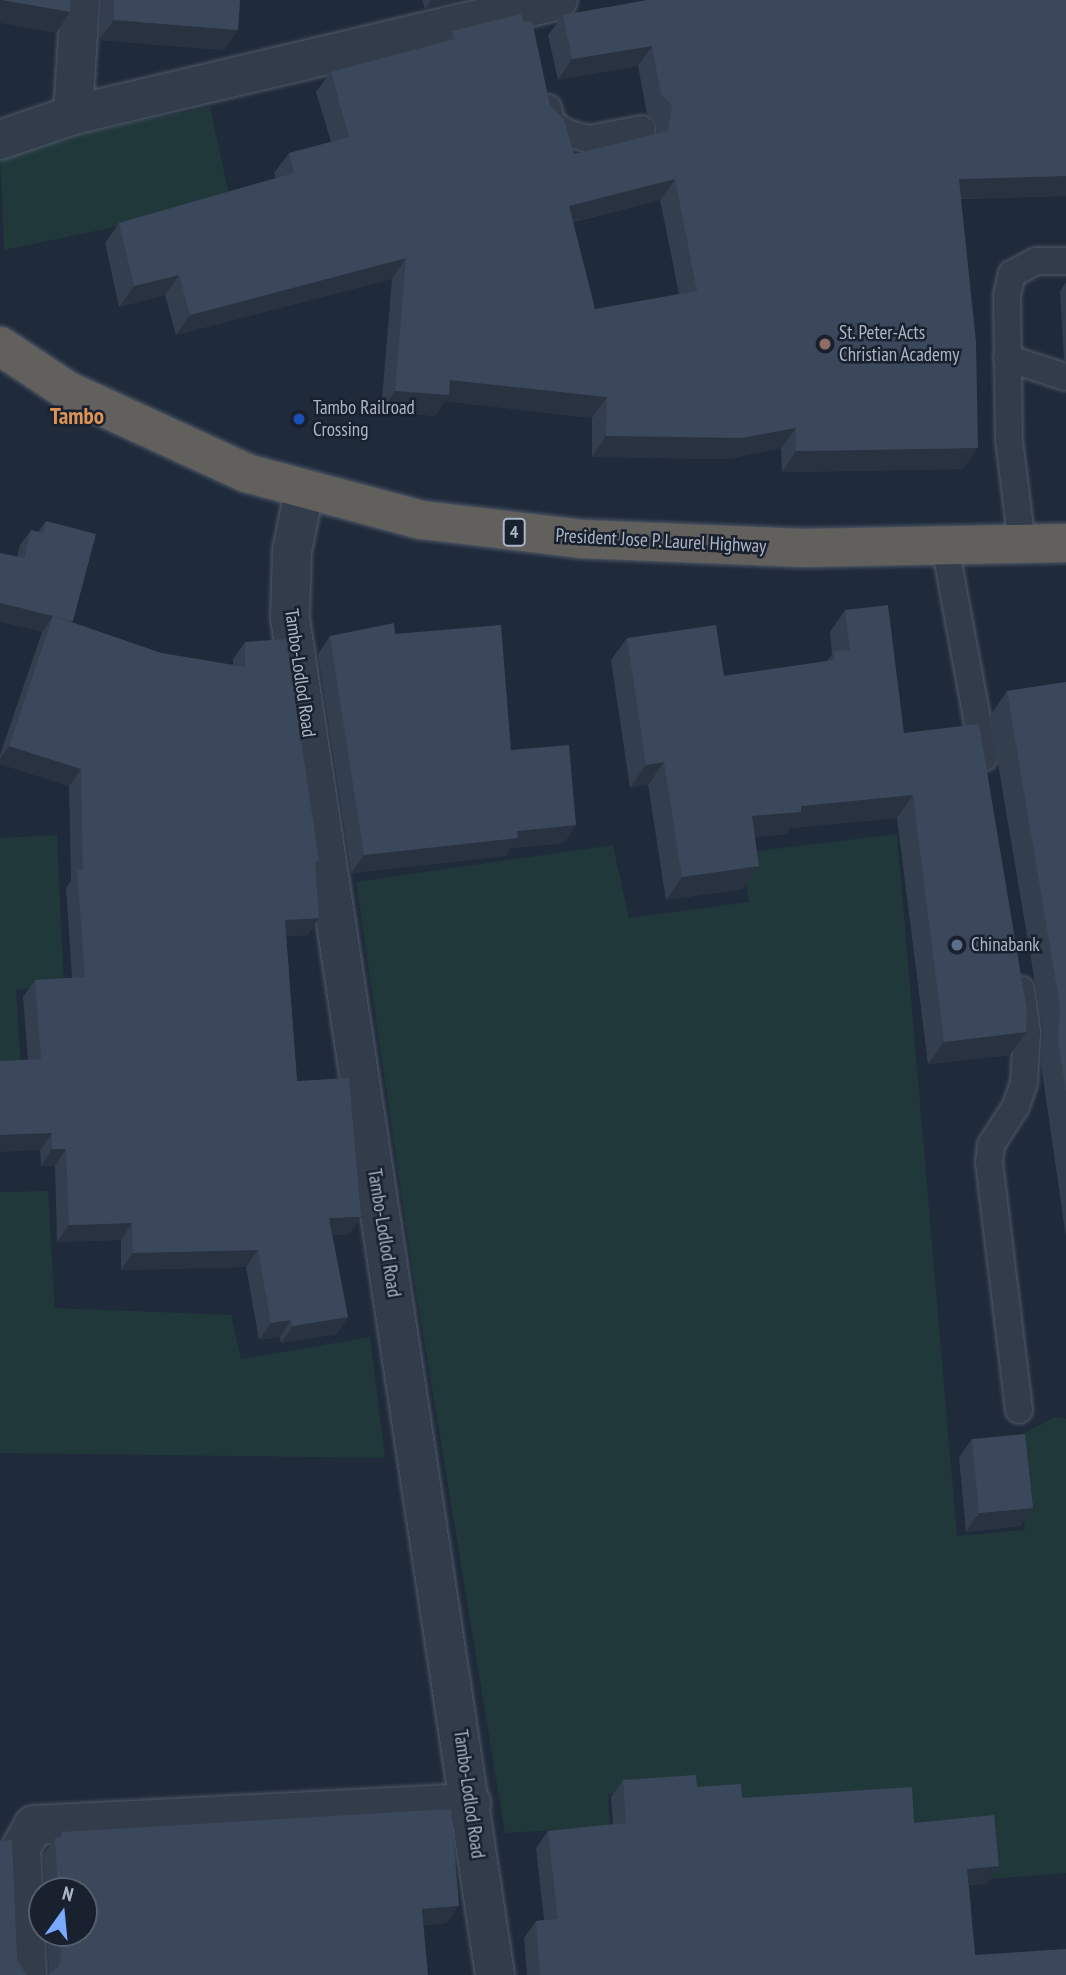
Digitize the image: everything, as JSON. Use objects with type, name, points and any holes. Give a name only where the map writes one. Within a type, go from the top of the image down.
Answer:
[{"type":"highway","name":"President Jose P. Laurel Highway","points":[[0,346],[68,391],[188,449],[304,492],[422,520],[581,539],[804,548],[1066,542]]},
{"type":"street","points":[[73,115],[80,0]]},
{"type":"street","points":[[0,139],[73,115],[538,13]]},
{"type":"street","name":"Tambo-Lodlod Road","points":[[304,492],[289,574],[290,618],[495,1975]]},
{"type":"street","points":[[27,1975],[22,1848],[34,1825],[471,1803]]},
{"type":"lane","points":[[542,84],[551,122],[566,133],[589,139],[642,129]]},
{"type":"lane","points":[[1021,544],[1009,440],[1007,358],[1012,274],[1036,261],[1066,261]]},
{"type":"lane","points":[[1007,358],[1065,377]]},
{"type":"lane","points":[[945,546],[988,786]]},
{"type":"lane","points":[[1017,964],[1027,1033],[1024,1083],[1016,1106],[991,1145],[989,1163],[1019,1410]]},
{"type":"green space","points":[[210,107],[231,203],[4,250],[0,150]]},
{"type":"green space","points":[[897,834],[957,1536],[1025,1530],[1017,1437],[1055,1417],[1066,1419],[1066,1873],[990,1879],[906,1834],[732,1809],[688,1788],[608,1794],[610,1827],[505,1833],[412,1266],[356,882],[613,845],[629,918],[749,902],[741,853]]},
{"type":"green space","points":[[57,835],[64,986],[16,990],[21,1070],[0,1071],[0,838]]},
{"type":"green space","points":[[48,1191],[55,1308],[231,1315],[241,1359],[370,1337],[385,1458],[0,1453],[0,1192]]},
{"type":"building","points":[[1,0],[71,0],[70,12]]},
{"type":"building","points":[[114,0],[240,0],[238,30],[114,20]]},
{"type":"building","points":[[647,0],[1066,0],[1066,176],[959,179],[976,342],[978,448],[796,451],[796,428],[741,438],[606,436],[607,397],[450,380],[449,395],[395,391],[406,258],[190,315],[179,275],[134,286],[119,223],[294,173],[289,153],[349,137],[331,72],[454,39],[452,31],[521,14],[523,22],[532,21],[550,105],[564,120],[574,154],[668,131],[672,105],[661,94],[652,46],[572,59],[563,15]],"holes":[[[675,179],[697,291],[595,309],[569,206]]]},
{"type":"building","points":[[46,521],[96,534],[73,621],[0,603],[0,553],[24,558],[31,530],[43,533]]},
{"type":"building","points":[[888,605],[904,733],[979,724],[1027,1011],[1026,1032],[944,1042],[913,795],[801,806],[801,812],[752,816],[759,866],[682,877],[664,762],[646,765],[627,638],[716,625],[724,676],[835,660],[834,651],[850,650],[845,610]]},
{"type":"building","points":[[53,616],[161,653],[245,667],[245,642],[286,639],[319,861],[315,861],[319,918],[285,920],[297,1081],[349,1078],[361,1217],[329,1218],[348,1317],[293,1326],[291,1320],[271,1323],[258,1250],[133,1253],[132,1223],[69,1225],[66,1149],[52,1149],[52,1133],[0,1135],[0,1061],[41,1059],[35,980],[85,977],[77,871],[83,870],[81,769],[9,746]]},
{"type":"building","points":[[394,623],[395,634],[501,625],[511,750],[569,745],[576,825],[517,831],[518,838],[364,855],[330,636]]},
{"type":"building","points":[[1066,682],[1066,1093],[1058,1039],[1060,1006],[1007,691]]},
{"type":"building","points":[[1025,1434],[1033,1508],[979,1513],[972,1439]]},
{"type":"building","points":[[696,1775],[697,1787],[741,1784],[742,1798],[912,1787],[914,1823],[994,1815],[999,1866],[967,1869],[975,1955],[1066,1949],[1066,1975],[540,1975],[536,1921],[558,1919],[548,1831],[626,1823],[623,1780]]},
{"type":"building","points":[[451,1809],[459,1906],[422,1909],[428,1975],[48,1975],[58,1968],[61,1947],[98,1947],[98,1877],[57,1877],[55,1838],[62,1837],[62,1832]]},
{"type":"building","points":[[12,1840],[17,1960],[27,1975],[0,1975],[0,1841]]},
{"type":"place","name":"St. Peter-Acts Christian Academy","points":[[825,344]]},
{"type":"place","name":"Tambo Railroad Crossing","points":[[299,419]]},
{"type":"place","name":"Chinabank","points":[[957,945]]},
{"type":"district","name":"Tambo","points":[[77,416]]}]
